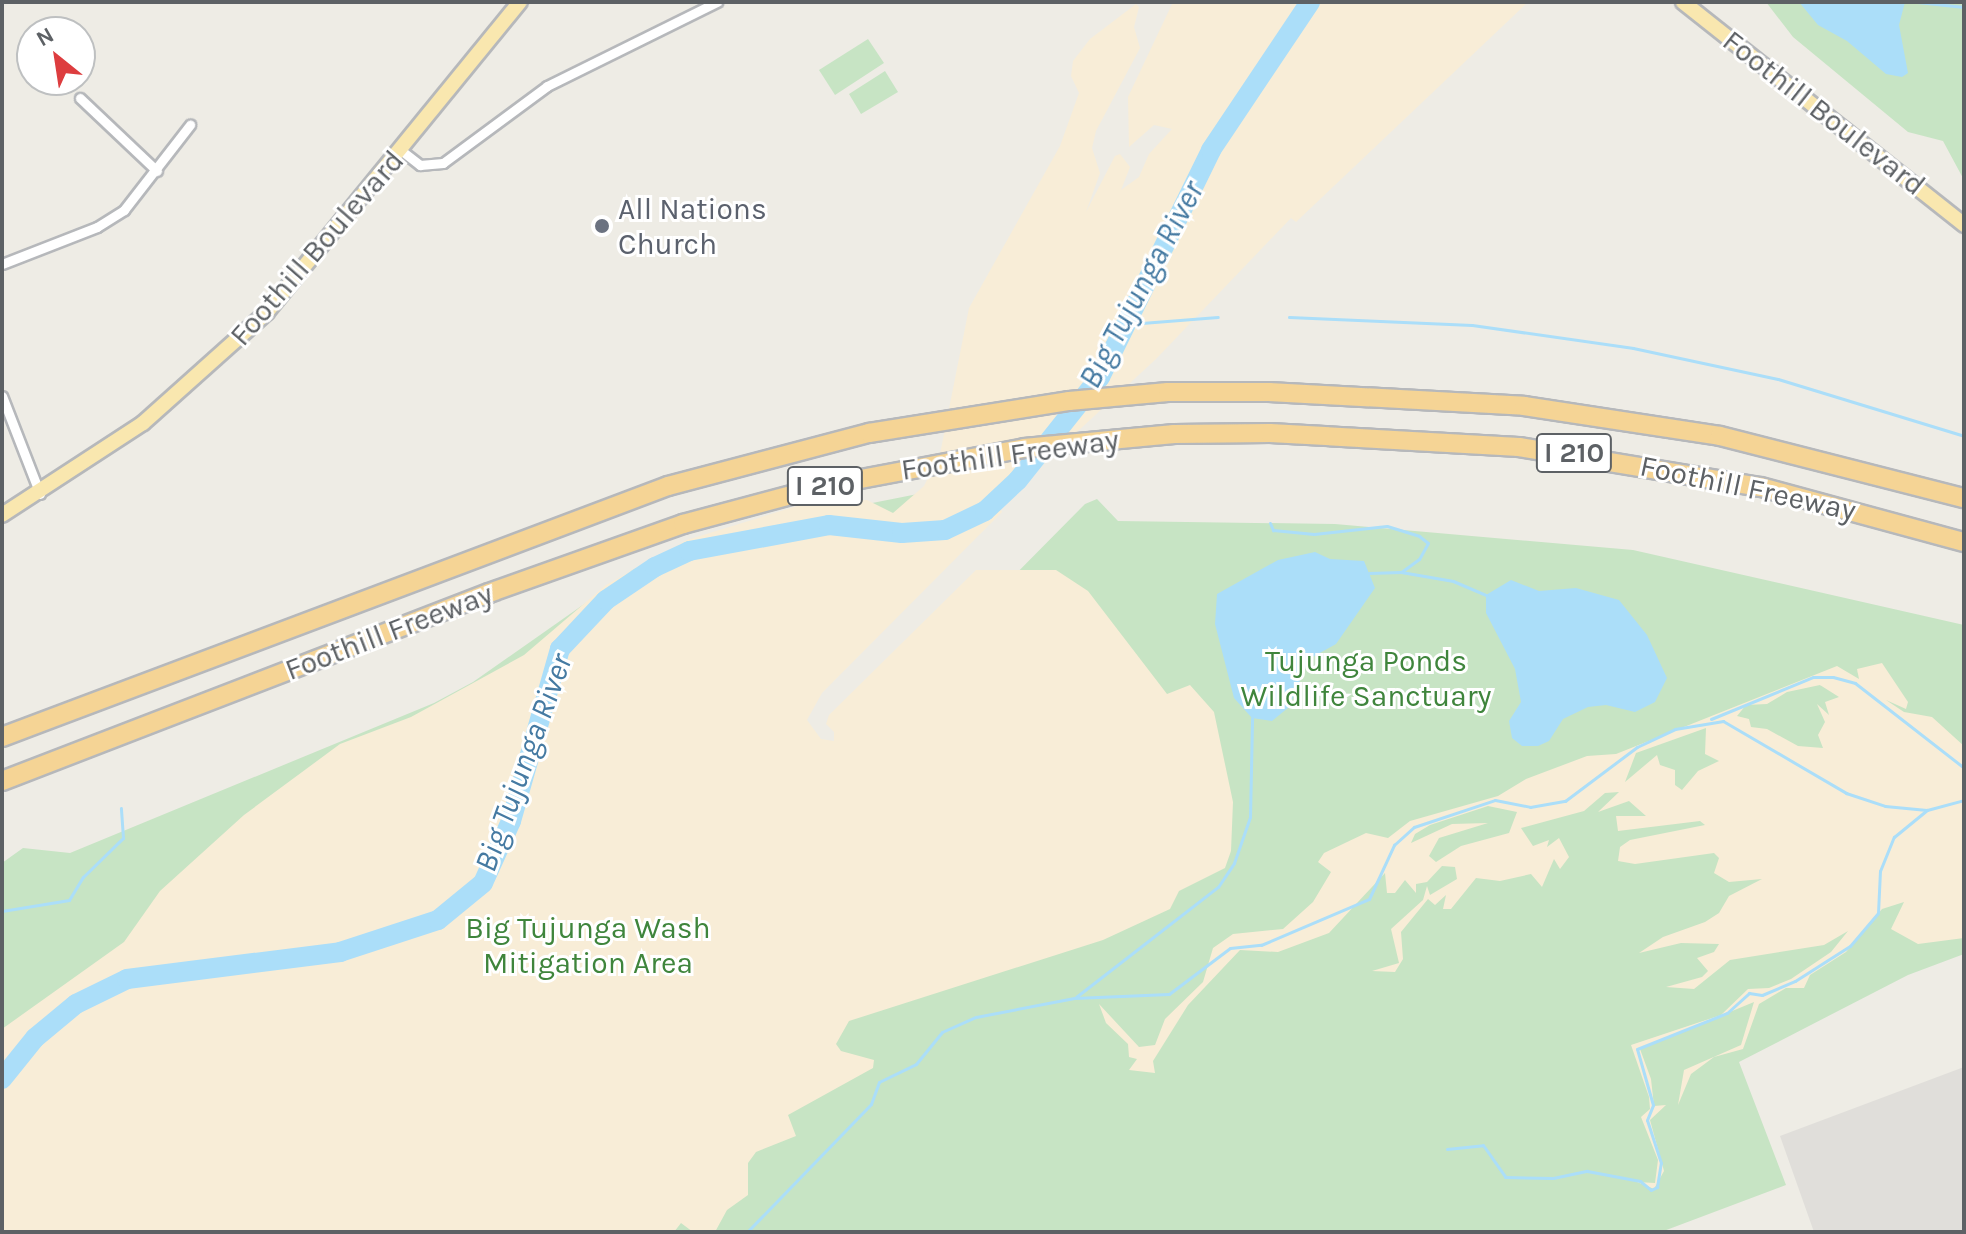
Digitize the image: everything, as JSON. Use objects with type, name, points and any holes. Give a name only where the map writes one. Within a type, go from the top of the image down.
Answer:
[{"type":"highway","name":"Foothill Freeway","points":[[2,737],[562,523],[694,478],[869,433],[1069,401],[1210,393],[1422,398],[1611,417],[1770,447],[1964,498]]},
{"type":"highway","name":"Foothill Freeway","points":[[2,781],[489,593],[683,524],[829,485],[1024,448],[1174,434],[1419,439],[1605,458],[1761,487],[1964,542]]},
{"type":"main road","name":"Foothill Boulevard","points":[[2,515],[40,494],[134,430],[221,358],[280,299],[520,2]]},
{"type":"main road","name":"Foothill Boulevard","points":[[1683,2],[1964,225]]},
{"type":"street","points":[[402,151],[420,165],[443,163],[547,86],[717,2]]},
{"type":"street","points":[[80,98],[157,171]]},
{"type":"street","points":[[2,264],[104,223],[135,200],[190,125]]},
{"type":"street","points":[[2,396],[40,494]]},
{"type":"shaded area","points":[[1964,1067],[1964,1232],[1814,1232],[1780,1136]]},
{"type":"green space","points":[[1766,2],[1964,2],[1964,180],[1943,141],[1908,132],[1793,37]]},
{"type":"green space","points":[[868,39],[884,63],[835,95],[819,70]]},
{"type":"green space","points":[[885,71],[898,92],[861,114],[849,94]]},
{"type":"green space","name":"Big Tujunga Wash Mitigation Area","points":[[973,483],[768,720],[828,782],[871,720],[1085,504],[1097,499],[1118,521],[1335,524],[1633,550],[1964,625],[1964,954],[1908,975],[1739,1062],[1786,1185],[1661,1232],[2,1232],[2,863],[23,848],[70,853],[434,703],[473,682],[634,569],[832,511]]},
{"type":"sand","points":[[1173,2],[1528,2],[1296,222],[1291,218],[1156,359],[1038,468],[1000,508],[1002,512],[822,693],[807,720],[821,739],[834,741],[834,732],[826,724],[829,715],[976,570],[1056,570],[1088,591],[1167,694],[1190,685],[1214,712],[1233,802],[1231,851],[1225,868],[1179,891],[1170,909],[1103,940],[849,1021],[836,1044],[841,1051],[874,1060],[873,1068],[788,1115],[796,1136],[756,1152],[748,1163],[748,1195],[727,1210],[715,1232],[693,1232],[681,1223],[674,1232],[2,1232],[2,1029],[124,942],[160,891],[244,815],[340,744],[411,717],[524,655],[606,585],[687,540],[810,502],[867,500],[893,513],[924,486],[940,454],[969,308],[1060,146],[1079,93],[1071,76],[1073,61],[1090,39],[1136,4],[1139,7],[1134,27],[1140,48],[1096,131],[1092,148],[1100,173],[1086,212],[1115,156],[1120,154],[1130,167],[1121,190],[1139,177],[1149,154],[1172,129],[1154,125],[1129,147],[1128,97]]},
{"type":"sand","points":[[1882,663],[1908,702],[1906,709],[1886,700],[1904,712],[1932,717],[1964,746],[1964,938],[1918,944],[1891,929],[1904,902],[1882,909],[1846,952],[1810,975],[1804,988],[1786,988],[1759,1004],[1743,1049],[1714,1057],[1691,1074],[1678,1105],[1684,1070],[1741,1045],[1754,1002],[1640,1049],[1651,1079],[1654,1106],[1666,1105],[1650,1120],[1664,1171],[1654,1189],[1637,1182],[1655,1183],[1658,1160],[1641,1117],[1650,1109],[1649,1097],[1631,1045],[1721,1015],[1748,989],[1769,988],[1791,979],[1831,952],[1848,931],[1824,945],[1730,960],[1694,989],[1666,987],[1702,977],[1708,971],[1697,958],[1714,952],[1719,944],[1681,943],[1639,953],[1663,937],[1705,922],[1719,913],[1729,896],[1762,879],[1729,882],[1714,873],[1719,858],[1714,853],[1635,864],[1618,861],[1620,847],[1630,840],[1705,825],[1700,821],[1618,831],[1616,816],[1646,816],[1629,801],[1598,812],[1619,792],[1605,793],[1584,811],[1521,828],[1533,846],[1549,840],[1547,847],[1559,838],[1569,857],[1560,869],[1554,859],[1542,887],[1531,874],[1500,881],[1476,878],[1451,909],[1443,909],[1446,895],[1435,905],[1428,899],[1401,932],[1403,959],[1395,972],[1372,971],[1399,963],[1391,929],[1423,900],[1427,886],[1430,895],[1457,879],[1455,867],[1442,866],[1427,882],[1416,884],[1416,893],[1405,880],[1395,893],[1387,893],[1385,873],[1329,933],[1278,952],[1240,950],[1188,1005],[1153,1061],[1155,1073],[1129,1070],[1137,1059],[1129,1057],[1128,1044],[1106,1023],[1099,1004],[1139,1047],[1155,1045],[1165,1019],[1203,982],[1213,948],[1233,934],[1283,929],[1313,902],[1331,872],[1318,862],[1324,853],[1366,833],[1388,838],[1410,821],[1498,796],[1526,779],[1587,756],[1616,754],[1837,666],[1859,679],[1857,669]],"holes":[[[1820,685],[1839,697],[1825,702],[1829,715],[1817,704],[1825,722],[1818,735],[1823,748],[1798,746],[1767,729],[1751,727],[1749,719],[1737,716],[1746,705],[1767,704],[1787,692]],[[1706,728],[1705,754],[1719,761],[1698,771],[1682,790],[1675,785],[1675,770],[1660,765],[1657,755],[1625,782],[1636,753]],[[1488,806],[1517,812],[1509,833],[1461,846],[1436,862],[1429,856],[1439,838],[1488,823],[1452,824],[1411,843],[1415,834],[1430,825]]]},
{"type":"water","points":[[1799,2],[1905,2],[1899,25],[1908,73],[1902,77],[1886,74],[1847,41],[1818,25]]},
{"type":"water","points":[[1315,552],[1330,559],[1364,561],[1375,588],[1336,644],[1309,659],[1289,707],[1272,721],[1252,718],[1234,698],[1215,624],[1217,594],[1278,560]]},
{"type":"water","points":[[1511,580],[1539,591],[1576,588],[1619,600],[1647,635],[1667,678],[1655,702],[1635,712],[1606,705],[1588,707],[1563,719],[1549,741],[1538,746],[1522,746],[1512,738],[1509,721],[1521,702],[1515,669],[1486,613],[1486,595]]},
{"type":"waterway","name":"Big Tujunga River","points":[[2,1079],[35,1038],[76,1004],[127,979],[340,952],[438,920],[483,883],[511,821],[560,649],[606,600],[655,567],[689,551],[829,525],[902,533],[945,530],[985,511],[1018,480],[1100,377],[1211,150],[1310,2]]},
{"type":"waterway","points":[[1917,2],[1964,7]]},
{"type":"waterway","points":[[1129,324],[1218,317]]},
{"type":"waterway","points":[[1289,317],[1472,325],[1633,348],[1778,379],[1964,436]]},
{"type":"waterway","points":[[1270,523],[1273,530],[1314,534],[1387,526],[1419,536],[1428,543],[1419,559],[1401,572]]},
{"type":"waterway","points":[[1369,573],[1401,572],[1453,581],[1486,595]]},
{"type":"waterway","points":[[1711,719],[1813,677],[1833,677],[1855,683],[1964,768]]},
{"type":"waterway","points":[[1076,997],[1218,887],[1234,863],[1250,817],[1252,718]]},
{"type":"waterway","points":[[747,1232],[871,1104],[879,1082],[916,1064],[942,1032],[976,1017],[1074,998],[1169,994],[1230,948],[1261,945],[1369,899],[1394,845],[1414,827],[1495,800],[1530,807],[1565,801],[1637,747],[1675,729],[1723,721],[1846,793],[1885,806],[1927,810],[1964,800]]},
{"type":"waterway","points":[[2,911],[69,900],[83,877],[123,838],[121,808]]},
{"type":"waterway","points":[[1447,1149],[1483,1145],[1505,1177],[1553,1178],[1587,1171],[1640,1181],[1651,1190],[1657,1187],[1661,1163],[1647,1120],[1653,1105],[1637,1049],[1727,1013],[1749,993],[1762,995],[1795,981],[1850,946],[1878,913],[1880,871],[1894,837],[1927,810]]},
{"type":"place","name":"All Nations Church","points":[[602,226]]},
{"type":"park label","name":"Tujunga Ponds Wildlife Sanctuary","points":[[1366,678]]}]
